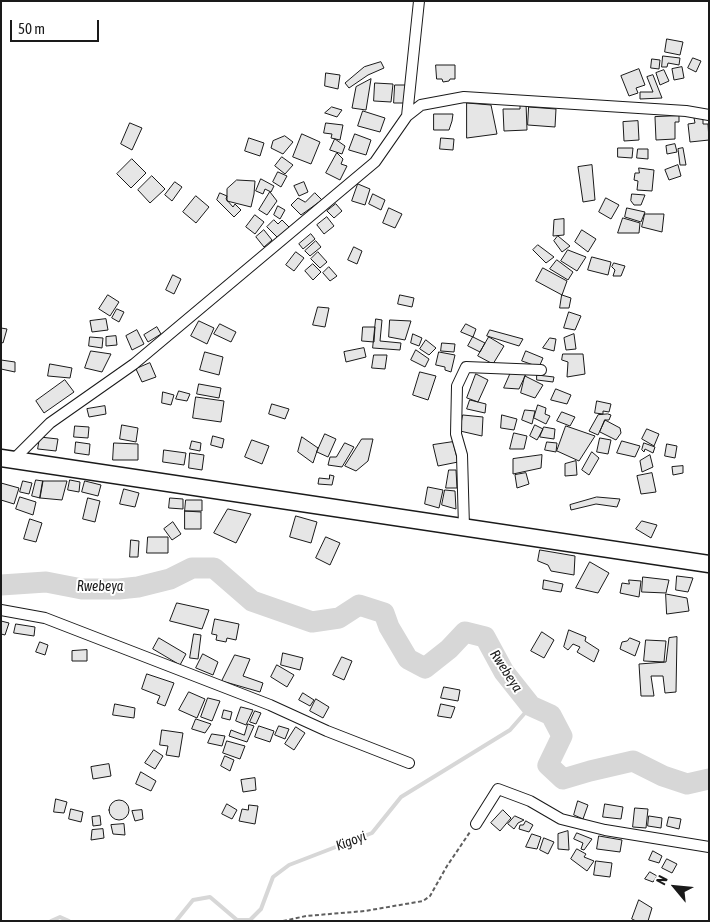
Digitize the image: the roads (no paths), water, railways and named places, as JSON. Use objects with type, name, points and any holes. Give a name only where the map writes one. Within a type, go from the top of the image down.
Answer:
[{"type":"main road","points":[[7,459],[709,564]]},
{"type":"street","points":[[407,116],[419,1]]},
{"type":"street","points":[[7,459],[50,423],[134,364],[375,162],[407,116],[422,105],[464,97],[686,111],[709,115]]},
{"type":"street","points":[[464,527],[462,455],[456,434],[458,386],[466,367],[541,370]]},
{"type":"street","points":[[1,610],[45,618],[270,705],[327,731],[409,763]]},
{"type":"street","points":[[476,824],[498,789],[530,801],[561,819],[605,830],[709,847]]},
{"type":"waterway","name":"Rwebeya","points":[[1,585],[46,582],[82,589],[119,589],[138,587],[170,579],[192,568],[214,568],[252,601],[312,622],[339,618],[359,605],[384,613],[389,627],[408,659],[425,668],[449,649],[465,632],[485,637],[504,672],[531,706],[551,715],[562,736],[548,765],[563,779],[633,761],[663,776],[687,784],[709,779]]},
{"type":"waterway","name":"Kigoyi","points":[[176,921],[193,900],[210,897],[237,920],[250,920],[261,909],[273,877],[289,865],[372,833],[401,797],[510,730],[531,706]]},
{"type":"waterway","name":"Kigoyi","points":[[51,921],[60,917],[69,921]]}]
